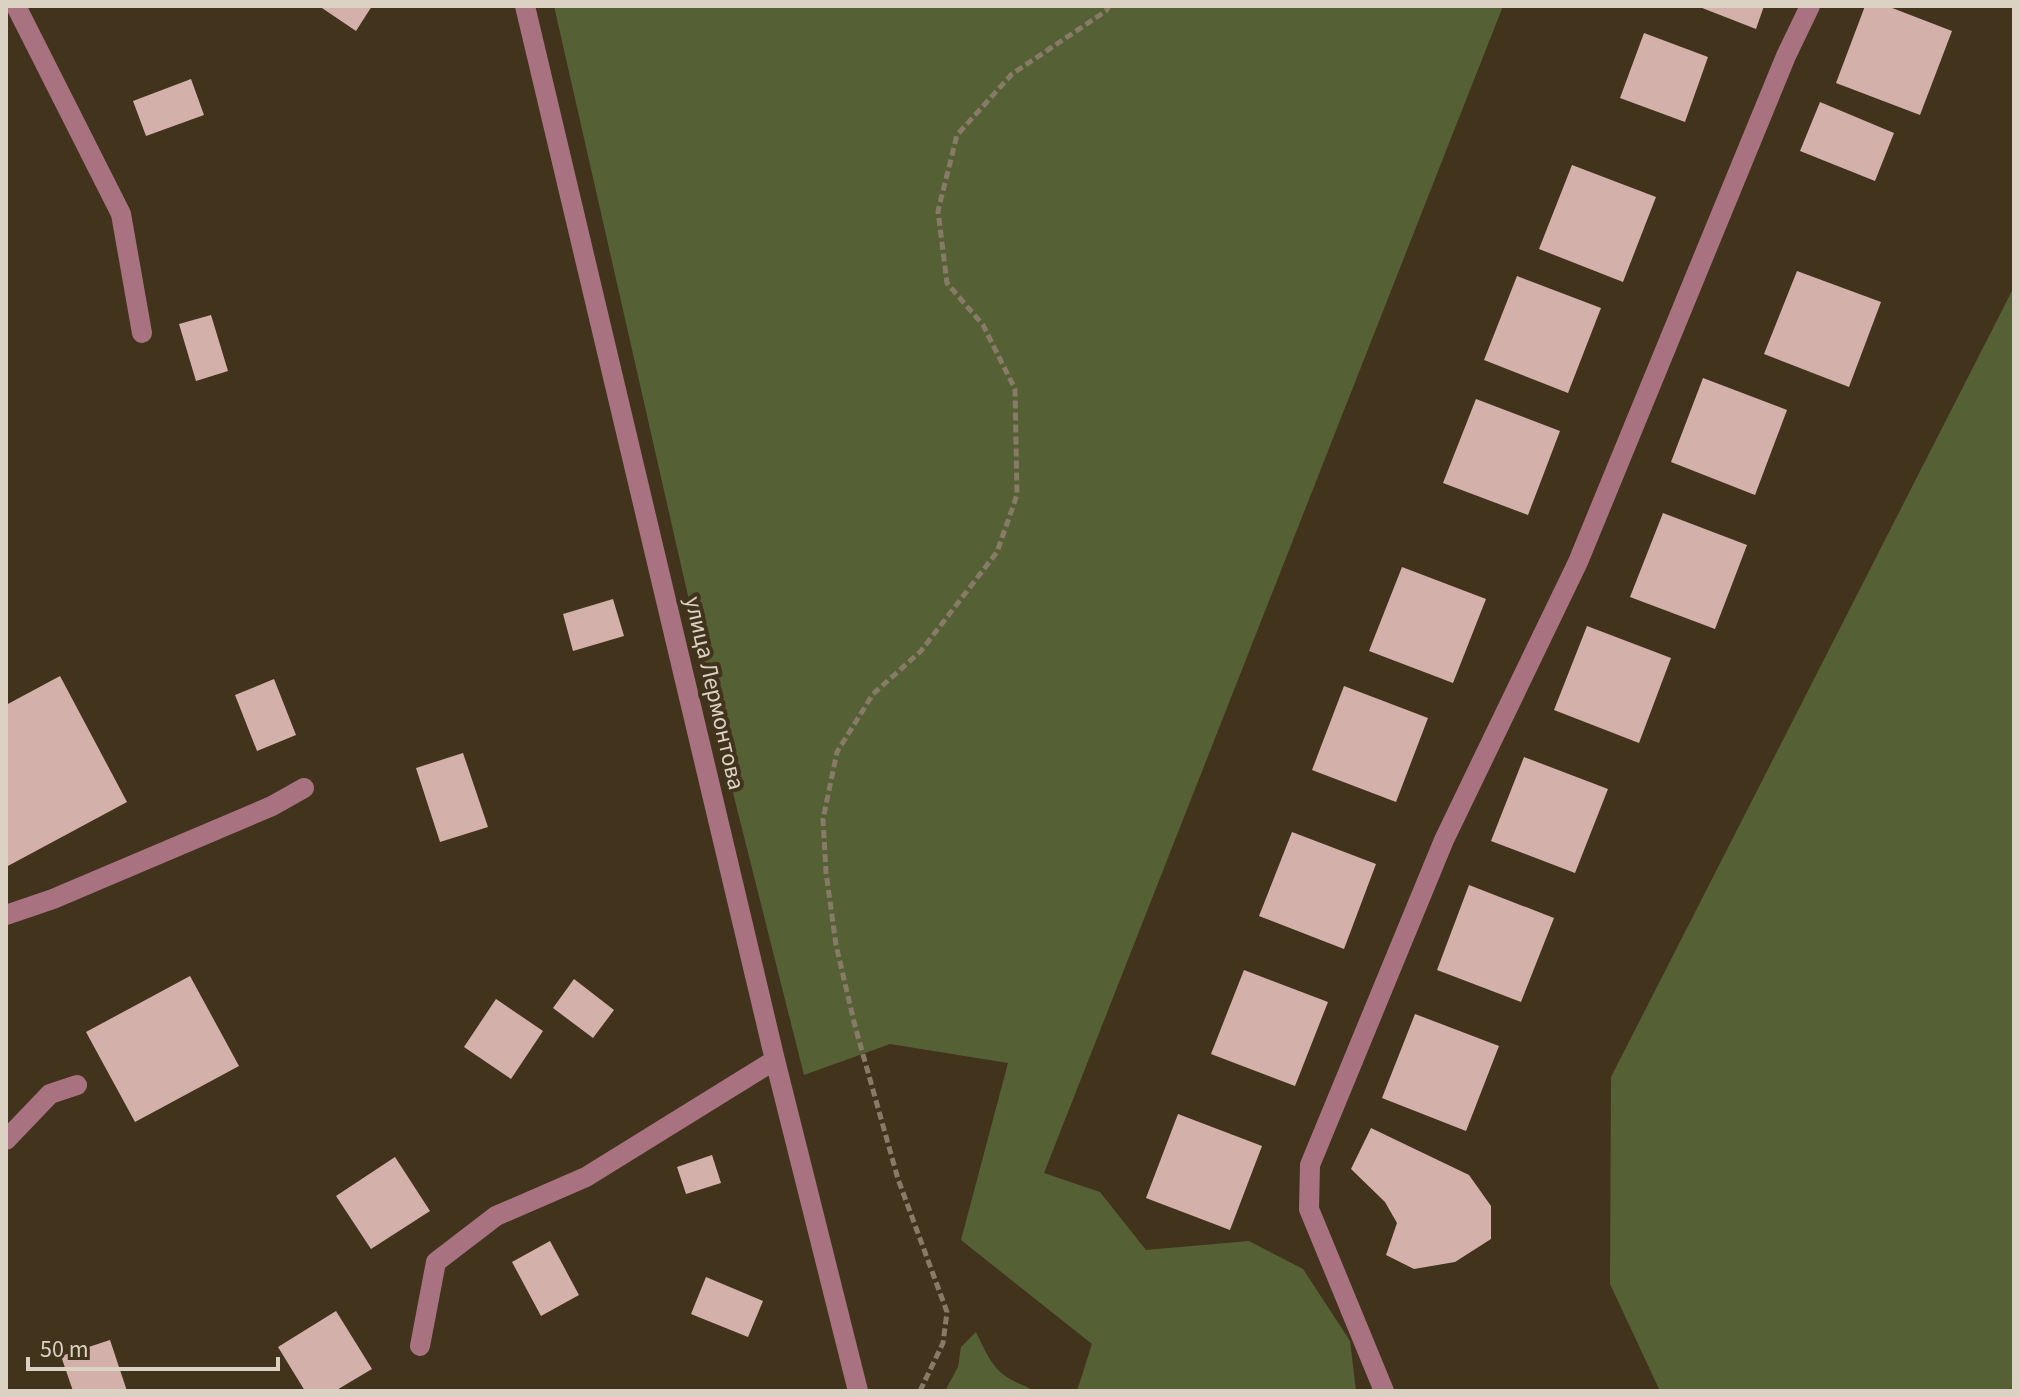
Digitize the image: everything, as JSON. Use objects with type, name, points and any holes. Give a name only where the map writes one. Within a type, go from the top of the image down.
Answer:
[{"type":"street","points":[[16,6],[121,214],[142,333]]},
{"type":"street","name":"улица Лермонтова","points":[[525,6],[775,1060],[858,1391]]},
{"type":"street","points":[[1384,1391],[1309,1209],[1310,1165],[1444,840],[1578,562],[1786,56],[1810,6]]},
{"type":"street","points":[[6,915],[53,899],[272,806],[304,788]]},
{"type":"street","points":[[420,1346],[436,1262],[496,1216],[586,1177],[775,1060]]},
{"type":"street","points":[[6,1140],[50,1094],[77,1085]]},
{"type":"path","points":[[920,1391],[943,1343],[947,1312],[898,1179],[855,1026],[836,945],[826,872],[823,819],[837,752],[873,694],[921,651],[997,552],[1017,495],[1015,389],[983,325],[947,283],[938,211],[957,135],[1012,74],[1109,6]]},
{"type":"green space","points":[[554,6],[1503,6],[1044,1173],[1100,1192],[1146,1250],[1249,1241],[1303,1269],[1350,1341],[1356,1391],[1077,1391],[1092,1344],[961,1240],[1008,1063],[890,1044],[804,1075],[730,781]]},
{"type":"green space","points":[[2014,287],[2014,1391],[1660,1391],[1610,1284],[1611,1077]]},
{"type":"green space","points":[[976,1332],[998,1370],[1033,1391],[945,1391],[958,1367],[961,1347]]},
{"type":"building","points":[[319,6],[372,6],[356,31]]},
{"type":"building","points":[[1697,6],[1764,6],[1756,29]]},
{"type":"building","points":[[1865,6],[1887,6],[1952,31],[1920,115],[1836,83]]},
{"type":"building","points":[[1644,33],[1708,57],[1685,122],[1620,98]]},
{"type":"building","points":[[191,79],[204,115],[146,136],[133,101]]},
{"type":"building","points":[[1820,102],[1894,133],[1875,181],[1800,151]]},
{"type":"building","points":[[1572,165],[1656,197],[1623,282],[1539,249]]},
{"type":"building","points":[[1797,271],[1881,302],[1849,387],[1764,354]]},
{"type":"building","points":[[1517,276],[1601,308],[1568,393],[1484,360]]},
{"type":"building","points":[[211,315],[228,371],[196,381],[179,324]]},
{"type":"building","points":[[1703,378],[1787,410],[1755,495],[1671,462]]},
{"type":"building","points":[[1476,399],[1560,431],[1528,515],[1443,483]]},
{"type":"building","points":[[1663,513],[1747,545],[1715,629],[1630,597]]},
{"type":"building","points":[[1402,567],[1486,599],[1453,683],[1369,651]]},
{"type":"building","points":[[613,599],[624,636],[573,651],[563,614]]},
{"type":"building","points":[[1587,626],[1671,658],[1639,743],[1554,710]]},
{"type":"building","points":[[60,676],[127,802],[6,867],[6,705]]},
{"type":"building","points":[[274,679],[296,735],[257,751],[235,695]]},
{"type":"building","points":[[1344,686],[1428,718],[1396,802],[1312,770]]},
{"type":"building","points":[[463,753],[488,827],[440,842],[416,768]]},
{"type":"building","points":[[1524,757],[1608,789],[1575,873],[1491,841]]},
{"type":"building","points":[[1292,832],[1376,864],[1344,949],[1259,916]]},
{"type":"building","points":[[1469,885],[1554,918],[1521,1002],[1437,970]]},
{"type":"building","points":[[1244,970],[1328,1002],[1295,1086],[1211,1054]]},
{"type":"building","points":[[190,976],[239,1066],[135,1122],[86,1032]]},
{"type":"building","points":[[574,979],[614,1010],[593,1038],[553,1008]]},
{"type":"building","points":[[496,999],[543,1031],[511,1079],[464,1047]]},
{"type":"building","points":[[1415,1014],[1499,1046],[1466,1131],[1382,1098]]},
{"type":"building","points":[[1178,1114],[1262,1146],[1230,1230],[1146,1198]]},
{"type":"building","points":[[1371,1128],[1469,1175],[1491,1206],[1491,1239],[1455,1262],[1414,1269],[1386,1255],[1397,1223],[1385,1202],[1351,1169]]},
{"type":"building","points":[[712,1155],[721,1183],[686,1194],[677,1167]]},
{"type":"building","points":[[395,1157],[430,1211],[371,1249],[336,1196]]},
{"type":"building","points":[[550,1241],[579,1295],[541,1316],[512,1262]]},
{"type":"building","points":[[706,1277],[763,1301],[748,1337],[691,1314]]},
{"type":"building","points":[[336,1311],[372,1369],[335,1391],[305,1391],[278,1347]]},
{"type":"building","points":[[110,1340],[127,1391],[73,1391],[61,1356]]}]
